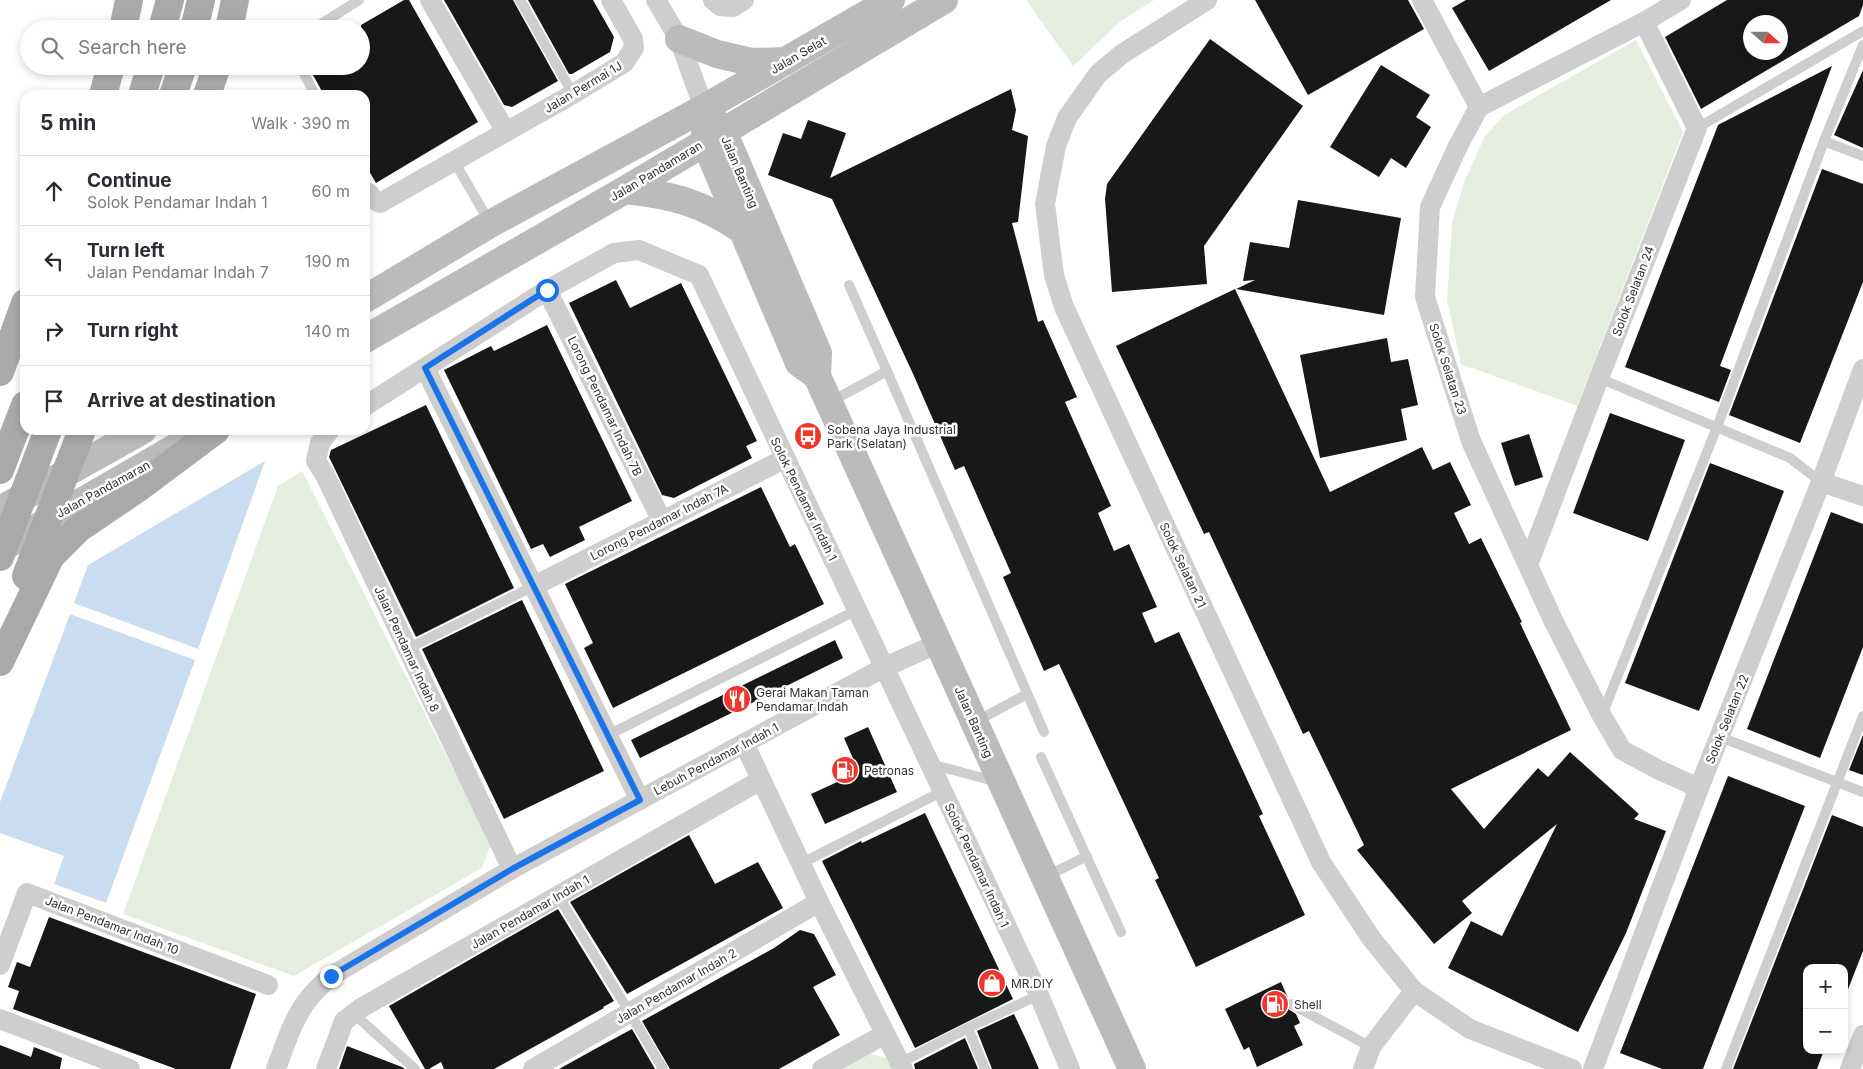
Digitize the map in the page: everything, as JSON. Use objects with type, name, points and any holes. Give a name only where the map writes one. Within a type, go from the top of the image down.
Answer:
[{"type":"main road","points":[[125,20],[129,0]]},
{"type":"main road","points":[[164,20],[170,0]]},
{"type":"main road","points":[[196,20],[201,0]]},
{"type":"main road","points":[[231,20],[235,0]]},
{"type":"main road","name":"Jalan Selat","points":[[704,108],[891,0]]},
{"type":"main road","name":"Jalan Pandamaran","points":[[370,336],[625,190],[944,0]]},
{"type":"main road","points":[[679,39],[717,54],[752,62],[788,61]]},
{"type":"main road","points":[[105,90],[109,75]]},
{"type":"main road","points":[[144,90],[148,75]]},
{"type":"main road","points":[[175,90],[180,75]]},
{"type":"main road","points":[[209,90],[214,75]]},
{"type":"main road","points":[[370,297],[490,224],[704,108]]},
{"type":"main road","name":"Jalan Banting","points":[[704,108],[742,230],[799,363],[817,376]]},
{"type":"main road","name":"Jalan Banting","points":[[714,137],[818,353],[817,376],[1132,1069]]},
{"type":"main road","points":[[625,190],[659,193],[692,202],[718,214],[742,230]]},
{"type":"main road","points":[[0,372],[20,317]]},
{"type":"main road","points":[[0,470],[20,418]]},
{"type":"main road","points":[[0,557],[46,435]]},
{"type":"main road","points":[[0,643],[80,435]]},
{"type":"main road","points":[[0,510],[134,435]]},
{"type":"main road","name":"Jalan Pandamaran","points":[[0,549],[47,520],[197,435]]},
{"type":"main road","points":[[0,662],[51,556],[78,529],[137,489],[209,435]]},
{"type":"main road","points":[[0,438],[26,495],[47,520]]},
{"type":"street","points":[[430,0],[506,132]]},
{"type":"street","name":"Jalan Permai 1J","points":[[370,194],[380,203],[573,94],[624,63],[634,48],[633,39],[611,0]]},
{"type":"street","points":[[656,0],[679,39],[704,108]]},
{"type":"street","points":[[713,0],[720,6],[733,7],[744,0]]},
{"type":"street","name":"Solok Selatan 21","points":[[1207,0],[1122,54],[1098,74],[1067,118],[1056,146],[1045,204],[1054,275],[1064,307],[1321,862],[1370,938],[1414,991],[1470,1029],[1572,1069]]},
{"type":"street","points":[[1422,0],[1479,106],[1644,22],[1681,0]]},
{"type":"street","points":[[1644,22],[1697,128]]},
{"type":"street","name":"Solok Selatan 23","points":[[1479,106],[1430,207],[1425,297],[1471,441],[1553,620],[1602,716],[1622,750],[1659,770],[1699,788]]},
{"type":"street","name":"Solok Selatan 24","points":[[1528,565],[1697,128]]},
{"type":"street","name":"Solok Pendamar Indah 1","points":[[370,403],[547,290],[614,254],[639,250],[699,275],[784,459],[943,791],[1038,995],[1070,1069]]},
{"type":"street","name":"Lorong Pendamar Indah 7B","points":[[547,290],[662,521]]},
{"type":"street","points":[[425,368],[640,800]]},
{"type":"street","name":"Solok Selatan 22","points":[[1594,1069],[1699,788],[1863,369]]},
{"type":"street","name":"Jalan Pendamar Indah 8","points":[[326,435],[320,443],[316,461],[325,474],[512,869]]},
{"type":"street","name":"Lorong Pendamar Indah 7A","points":[[534,586],[784,459]]},
{"type":"street","points":[[1820,482],[1863,496]]},
{"type":"street","name":"Lebuh Pendamar Indah 1","points":[[276,1069],[295,1020],[304,1004],[331,976],[512,869],[884,667],[939,643]]},
{"type":"street","points":[[744,743],[819,902],[902,1066]]},
{"type":"street","name":"Jalan Pendamar Indah 1","points":[[326,1069],[344,1022],[361,1008],[761,780]]},
{"type":"street","name":"Jalan Pendamar Indah 10","points":[[0,965],[27,893],[268,984]]},
{"type":"street","name":"Jalan Pendamar Indah 2","points":[[533,1069],[819,902]]},
{"type":"street","points":[[1363,1069],[1371,1047],[1414,991]]},
{"type":"street","points":[[0,1019],[100,1064],[130,1069]]},
{"type":"street","points":[[822,1069],[885,1034]]},
{"type":"street","points":[[1850,1069],[1863,1036]]},
{"type":"lane","points":[[325,20],[346,4],[360,0]]},
{"type":"lane","points":[[520,0],[573,94]]},
{"type":"lane","points":[[1697,128],[1863,31]]},
{"type":"lane","points":[[1602,716],[1717,428],[1824,140],[1863,45]]},
{"type":"lane","points":[[305,75],[312,90]]},
{"type":"lane","points":[[1824,140],[1863,156]]},
{"type":"lane","points":[[454,162],[490,224]]},
{"type":"lane","points":[[850,285],[1044,732]]},
{"type":"lane","points":[[830,403],[887,371]]},
{"type":"lane","points":[[1599,378],[1790,458],[1820,482]]},
{"type":"lane","points":[[407,648],[534,586]]},
{"type":"lane","points":[[608,736],[857,610]]},
{"type":"lane","points":[[974,722],[1027,694]]},
{"type":"lane","points":[[1726,1069],[1863,716]]},
{"type":"lane","points":[[1720,737],[1863,792]]},
{"type":"lane","points":[[1041,757],[1121,932]]},
{"type":"lane","points":[[930,764],[1002,782]]},
{"type":"lane","points":[[802,863],[943,791]]},
{"type":"lane","points":[[1045,877],[1086,856]]},
{"type":"lane","points":[[558,896],[630,1012],[662,1069]]},
{"type":"lane","points":[[902,1066],[968,1028],[1038,995]]},
{"type":"lane","points":[[1291,1004],[1371,1047]]},
{"type":"lane","points":[[354,1014],[415,1069]]},
{"type":"lane","points":[[968,1028],[985,1069]]},
{"type":"green space","points":[[1026,0],[1154,0],[1120,22],[1073,66]]},
{"type":"green space","points":[[1636,40],[1683,132],[1577,406],[1461,364],[1447,300],[1452,223],[1464,182],[1484,138],[1504,115]]},
{"type":"green space","points":[[302,471],[491,844],[482,868],[294,976],[123,914],[278,486]]},
{"type":"green space","points":[[867,1053],[893,1060],[897,1069],[839,1069]]},
{"type":"water","points":[[265,461],[198,649],[74,603],[88,565]]},
{"type":"water","points":[[70,614],[195,660],[106,903],[54,884],[64,856],[0,833],[0,802]]},
{"type":"building","points":[[404,0],[409,0],[478,122],[376,183],[370,173],[370,90],[321,90],[313,75],[370,75],[370,20]]},
{"type":"building","points":[[444,0],[513,0],[558,81],[512,107],[504,105]]},
{"type":"building","points":[[528,0],[593,0],[614,37],[610,52],[569,74]]},
{"type":"building","points":[[1255,0],[1408,0],[1424,29],[1308,95]]},
{"type":"building","points":[[1466,0],[1611,0],[1489,71],[1452,8]]},
{"type":"building","points":[[1727,0],[1863,0],[1859,16],[1788,58],[1788,15],[1743,15],[1743,60],[1784,60],[1701,109],[1665,37]]},
{"type":"building","points":[[1210,39],[1303,106],[1204,246],[1207,284],[1112,292],[1105,199],[1107,184]]},
{"type":"building","points":[[1381,65],[1430,95],[1416,117],[1431,127],[1406,168],[1391,158],[1379,177],[1330,147]]},
{"type":"building","points":[[1832,66],[1720,366],[1731,370],[1719,402],[1625,367],[1718,125]]},
{"type":"building","points":[[1863,70],[1863,148],[1834,135]]},
{"type":"building","points":[[1011,89],[1016,110],[1012,130],[1028,136],[1018,222],[1012,223],[1038,322],[1043,320],[1077,397],[1065,402],[1111,506],[1098,513],[1114,551],[1129,544],[1157,607],[1142,613],[1155,643],[1179,632],[1263,814],[1259,816],[1305,915],[1196,967],[1155,880],[1159,878],[1059,664],[1044,671],[1003,577],[1011,573],[964,466],[955,470],[914,376],[832,199],[768,175],[783,133],[801,139],[808,120],[846,133],[830,178]]},
{"type":"building","points":[[1822,169],[1863,184],[1863,282],[1800,443],[1729,415]]},
{"type":"building","points":[[1298,200],[1401,218],[1384,315],[1236,289],[1255,280],[1243,281],[1250,242],[1289,248]]},
{"type":"building","points":[[616,280],[630,308],[681,283],[757,441],[746,446],[752,458],[674,498],[662,495],[569,303]]},
{"type":"building","points":[[1235,289],[1330,492],[1422,447],[1433,470],[1450,462],[1471,505],[1454,513],[1469,544],[1481,538],[1571,730],[1451,789],[1484,829],[1538,768],[1548,777],[1570,752],[1639,814],[1634,819],[1666,831],[1626,933],[1578,1032],[1448,968],[1471,921],[1502,936],[1557,824],[1462,901],[1472,913],[1434,944],[1357,850],[1364,845],[1309,731],[1303,734],[1209,532],[1204,534],[1116,346]]},
{"type":"building","points":[[547,325],[632,501],[579,527],[585,540],[550,557],[543,544],[531,549],[444,370],[491,346],[494,351]]},
{"type":"building","points":[[1387,338],[1391,362],[1408,359],[1418,405],[1401,409],[1407,440],[1320,458],[1300,355]]},
{"type":"building","points":[[426,405],[514,588],[416,637],[329,457],[331,450],[363,435],[370,435],[370,432]]},
{"type":"building","points":[[1610,413],[1685,440],[1648,541],[1573,513]]},
{"type":"building","points":[[1529,434],[1543,477],[1515,486],[1501,443]]},
{"type":"building","points":[[1710,463],[1784,491],[1699,711],[1625,683]]},
{"type":"building","points":[[761,487],[790,547],[795,544],[824,604],[613,708],[584,648],[593,643],[565,584]]},
{"type":"building","points":[[1831,512],[1863,524],[1863,647],[1820,758],[1747,729]]},
{"type":"building","points":[[522,600],[604,771],[504,819],[422,649]]},
{"type":"building","name":"Gerai Makan Taman Pendamar Indah","points":[[835,640],[843,658],[640,758],[631,740]]},
{"type":"building","points":[[868,727],[897,792],[825,824],[811,794],[859,772],[844,738]]},
{"type":"building","points":[[1863,735],[1863,775],[1849,770]]},
{"type":"building","points":[[1728,776],[1805,806],[1703,1069],[1662,1069],[1620,1053]]},
{"type":"building","points":[[925,813],[1013,999],[915,1048],[822,861],[861,841],[862,843]]},
{"type":"building","points":[[1832,815],[1863,827],[1863,951],[1848,989],[1848,964],[1803,964],[1803,1054],[1823,1054],[1817,1069],[1733,1069]]},
{"type":"building","points":[[689,835],[715,884],[758,862],[783,908],[627,994],[570,902]]},
{"type":"building","points":[[558,909],[614,1001],[494,1069],[444,1069],[441,1062],[429,1069],[425,1069],[389,1006]]},
{"type":"building","points":[[49,917],[256,994],[230,1069],[176,1069],[13,1009],[19,991],[8,987],[17,962],[30,967]]},
{"type":"building","points":[[800,930],[814,934],[836,975],[813,987],[840,1035],[779,1069],[670,1069],[642,1021],[774,948]]},
{"type":"building","points":[[1281,982],[1288,998],[1285,1001],[1285,1007],[1296,1014],[1300,1023],[1294,1026],[1303,1045],[1257,1067],[1249,1047],[1244,1050],[1225,1009]]},
{"type":"building","points":[[1014,1014],[1039,1069],[992,1069],[977,1031]]},
{"type":"building","points":[[632,1029],[655,1069],[559,1069],[595,1049]]},
{"type":"building","points":[[965,1038],[978,1069],[915,1069],[914,1064]]},
{"type":"building","points":[[0,1045],[31,1057],[34,1047],[62,1058],[60,1069],[0,1069]]},
{"type":"building","points":[[347,1046],[402,1067],[405,1069],[339,1069]]},
{"type":"place","name":"Sobena Jaya Industrial Park (Selatan)","points":[[808,436]]},
{"type":"place","name":"Gerai Makan Taman Pendamar Indah","points":[[737,699]]},
{"type":"place","name":"Petronas","points":[[845,770]]},
{"type":"place","name":"MR.DIY","points":[[992,983]]},
{"type":"place","name":"Shell","points":[[1275,1004]]},
{"type":"route","points":[[331,976],[512,869],[640,800],[425,368],[547,290]]}]
